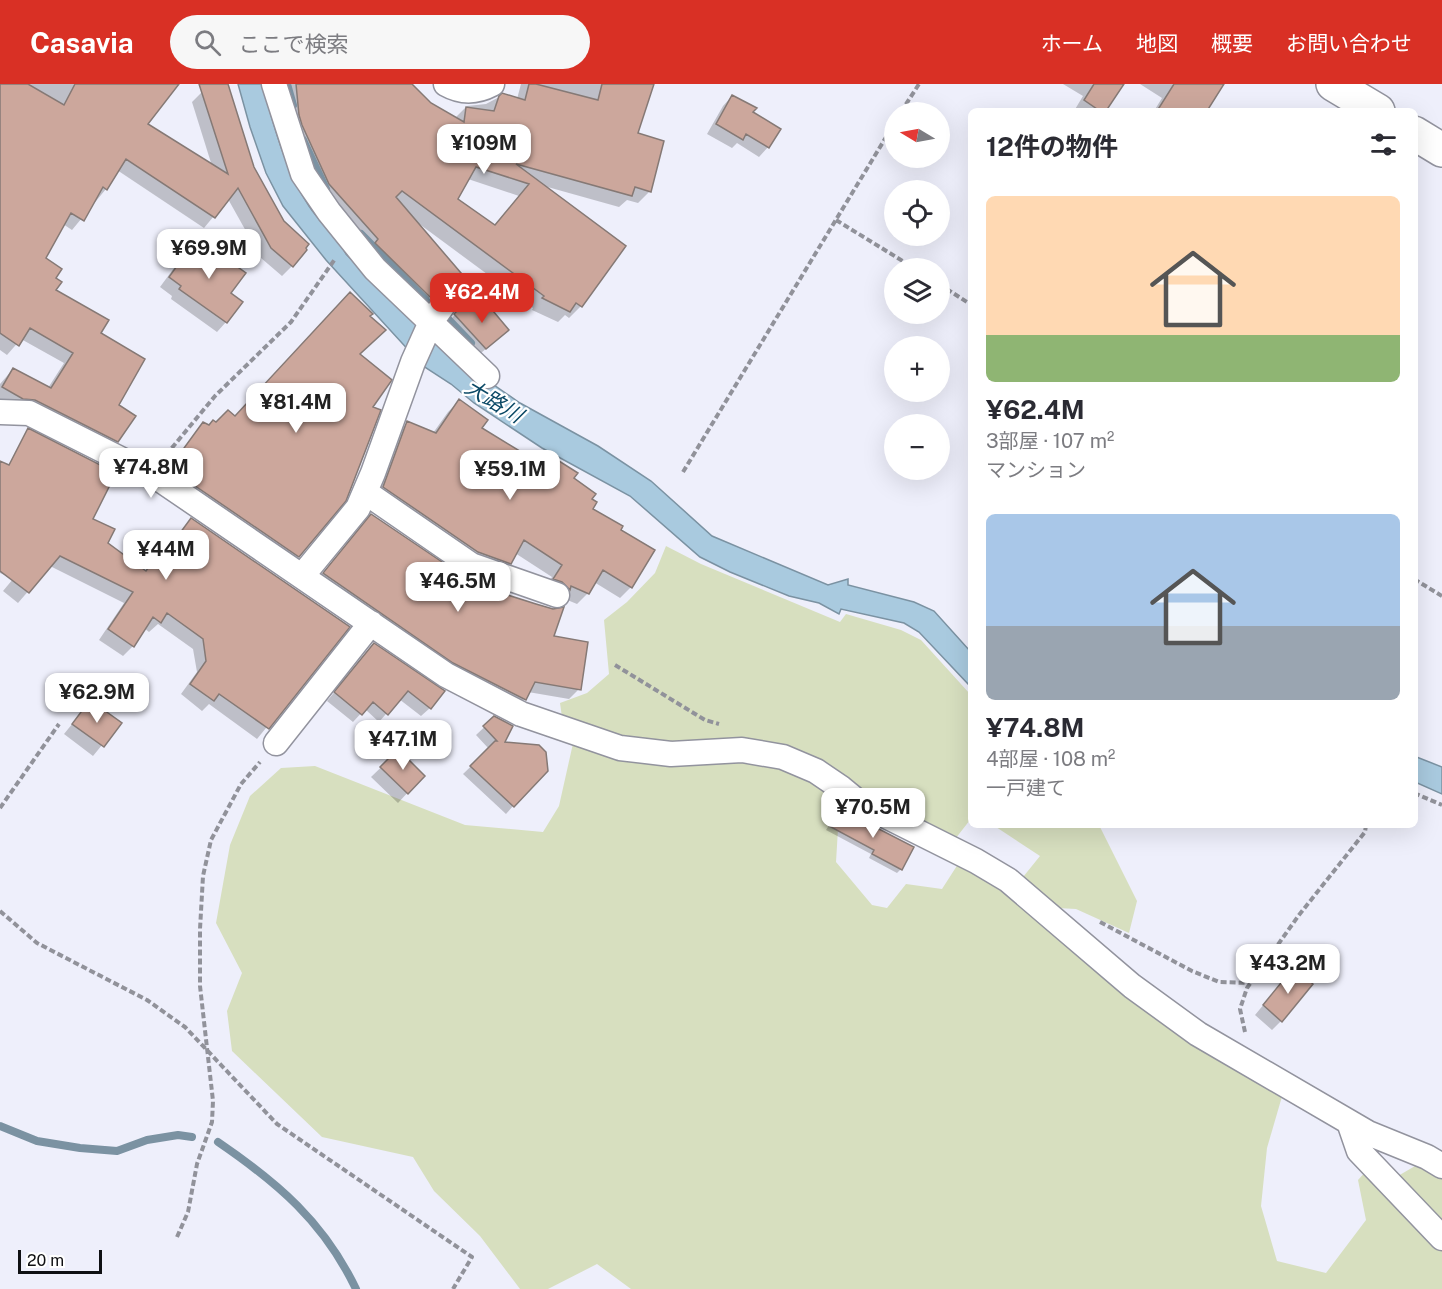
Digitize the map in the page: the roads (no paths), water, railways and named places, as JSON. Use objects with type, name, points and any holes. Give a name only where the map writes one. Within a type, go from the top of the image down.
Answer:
[{"type":"main road","points":[[1333,84],[1373,108]]},
{"type":"main road","points":[[1418,136],[1442,150]]},
{"type":"street","points":[[274,84],[303,174],[350,240],[375,269],[488,375]]},
{"type":"street","points":[[446,84],[451,87],[479,91],[492,84]]},
{"type":"street","points":[[302,576],[358,508],[413,362],[431,322],[446,301],[461,286],[478,295]]},
{"type":"street","points":[[0,412],[29,413],[151,474],[446,675],[521,714],[620,748],[671,754],[742,750],[783,757],[816,771],[858,802],[966,855],[1008,880],[1132,986],[1198,1034],[1368,1133],[1427,1157],[1442,1166]]},
{"type":"street","points":[[365,492],[471,565],[557,595]]},
{"type":"street","points":[[276,743],[371,623]]},
{"type":"street","points":[[1349,1122],[1359,1151],[1442,1238]]},
{"type":"water","name":"大路川","points":[[238,84],[262,84],[293,178],[318,218],[346,254],[415,323],[481,376],[520,403],[598,446],[651,481],[712,536],[828,585],[848,579],[848,585],[914,602],[934,611],[968,649],[968,684],[919,632],[904,623],[841,609],[839,614],[819,603],[789,596],[700,557],[630,496],[542,448],[423,366],[326,260],[283,206],[266,173]]},
{"type":"water","points":[[1418,758],[1442,767],[1442,794],[1418,783]]},
{"type":"waterway","points":[[287,84],[293,105]]},
{"type":"waterway","points":[[303,140],[326,189]]},
{"type":"waterway","points":[[361,234],[426,300]]},
{"type":"waterway","points":[[447,318],[471,343]]},
{"type":"waterway","points":[[0,1126],[37,1141],[117,1151],[147,1140],[178,1135],[192,1137]]},
{"type":"waterway","points":[[218,1142],[240,1157],[298,1206],[329,1244],[356,1289]]}]
